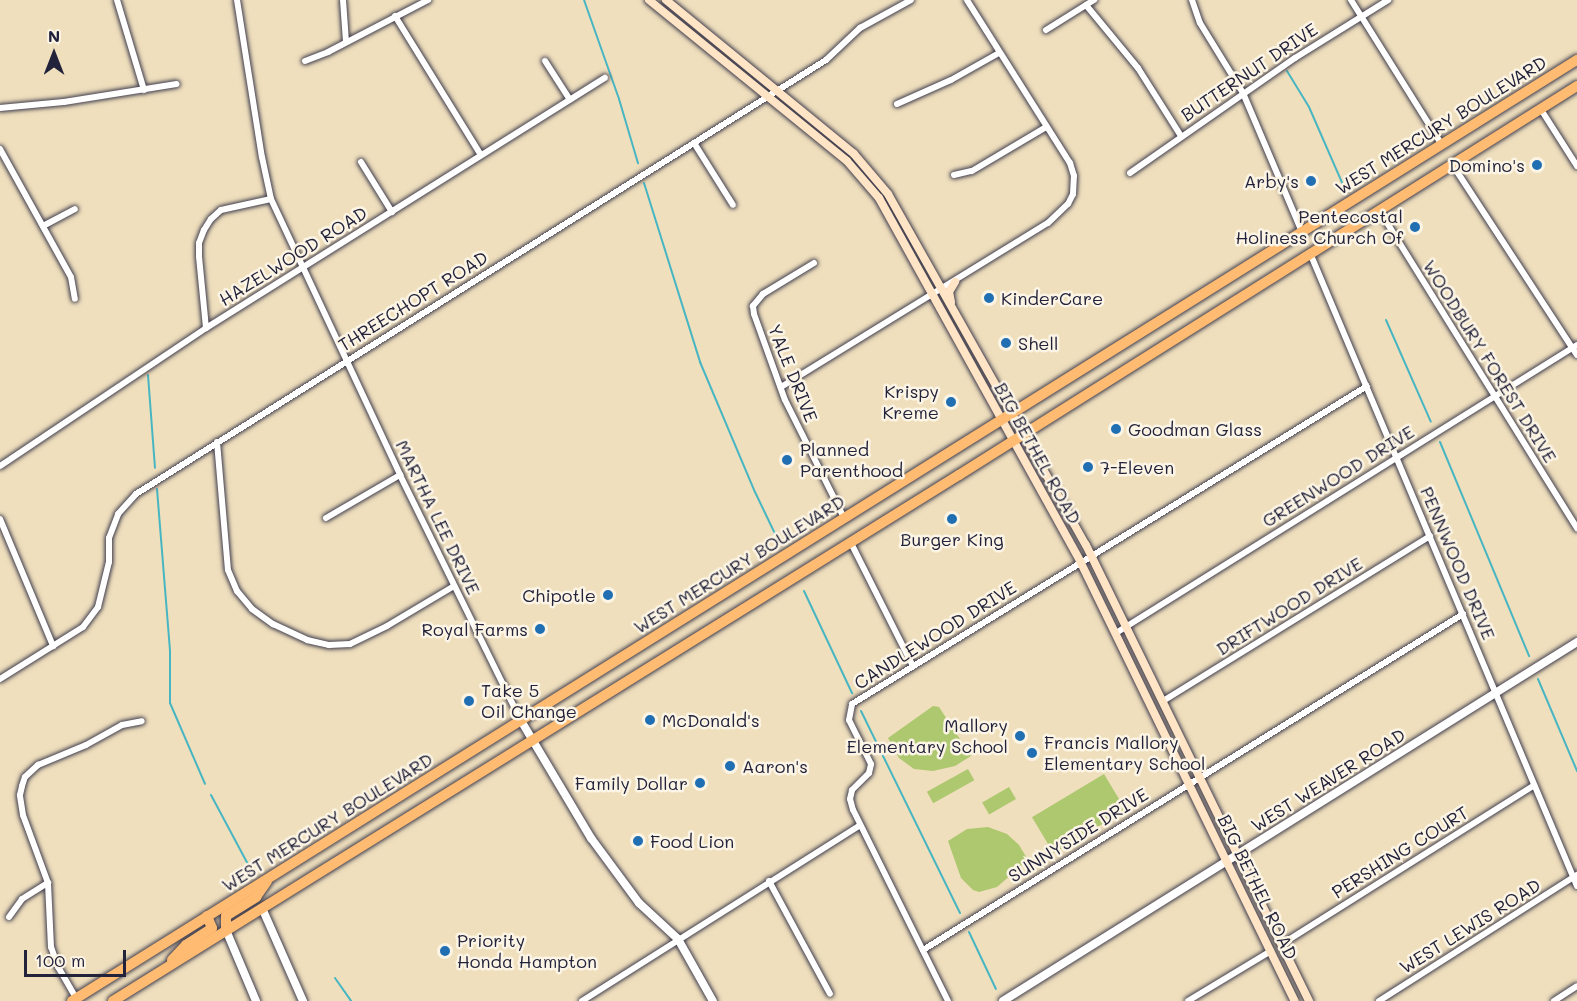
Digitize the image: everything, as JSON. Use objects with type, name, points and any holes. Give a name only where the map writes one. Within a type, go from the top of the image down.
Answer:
[{"type":"highway","name":"WEST MERCURY BOULEVARD","points":[[74,1000],[1577,60]]},
{"type":"highway","points":[[113,1001],[850,540],[1024,434],[1577,86]]},
{"type":"highway","points":[[226,930],[226,916],[256,897],[268,878]]},
{"type":"highway","points":[[164,969],[186,945],[210,930],[212,925],[207,916]]},
{"type":"main road","name":"BIG BETHEL ROAD","points":[[649,0],[768,96],[865,179],[886,210],[1000,421],[1081,563],[1295,1001]]},
{"type":"main road","name":"BIG BETHEL ROAD","points":[[666,0],[855,154],[877,178],[1092,556],[1310,1001]]},
{"type":"main road","points":[[954,282],[949,292],[954,311]]},
{"type":"street","points":[[117,0],[144,90]]},
{"type":"street","name":"MARTHA LEE DRIVE","points":[[237,0],[261,158],[271,199],[302,269],[400,475],[531,740],[614,871],[639,903],[678,939],[713,1001]]},
{"type":"street","points":[[343,0],[346,42]]},
{"type":"street","points":[[305,61],[428,0]]},
{"type":"street","name":"THREECHOPT ROAD","points":[[0,679],[83,627],[98,607],[108,570],[109,538],[118,514],[136,494],[826,60],[875,17],[911,0]]},
{"type":"street","points":[[781,387],[1048,223],[1061,214],[1073,194],[1072,169],[967,0]]},
{"type":"street","points":[[1046,30],[1094,0]]},
{"type":"street","points":[[1192,0],[1200,23],[1243,93],[1302,232]]},
{"type":"street","points":[[1351,0],[1442,145]]},
{"type":"street","name":"BUTTERNUT DRIVE","points":[[1130,173],[1243,93],[1388,0]]},
{"type":"street","points":[[1086,5],[1138,68],[1181,136]]},
{"type":"street","points":[[395,16],[481,155]]},
{"type":"street","points":[[897,104],[951,80],[999,53]]},
{"type":"street","points":[[545,61],[570,100]]},
{"type":"street","name":"HAZELWOOD ROAD","points":[[0,466],[206,328],[605,78]]},
{"type":"street","points":[[0,108],[64,102],[177,84]]},
{"type":"street","points":[[1540,108],[1577,166]]},
{"type":"street","points":[[954,175],[972,171],[1046,127]]},
{"type":"street","points":[[694,143],[733,205]]},
{"type":"street","points":[[0,149],[71,277],[75,299]]},
{"type":"street","points":[[362,162],[392,212]]},
{"type":"street","points":[[1452,164],[1575,346],[1577,355]]},
{"type":"street","points":[[206,328],[199,256],[199,243],[204,230],[221,210],[271,199]]},
{"type":"street","points":[[43,226],[75,209]]},
{"type":"street","name":"WOODBURY FOREST DRIVE","points":[[1379,209],[1577,528]]},
{"type":"street","name":"PENNWOOD DRIVE","points":[[1310,252],[1577,886]]},
{"type":"street","name":"YALE DRIVE","points":[[814,263],[763,294],[753,306],[781,387],[844,518]]},
{"type":"street","name":"GREENWOOD DRIVE","points":[[1116,633],[1575,346]]},
{"type":"street","name":"CANDLEWOOD DRIVE","points":[[859,826],[850,799],[852,790],[869,773],[871,764],[849,720],[852,704],[1366,386]]},
{"type":"street","points":[[217,442],[228,570],[237,591],[247,603],[273,624],[307,640],[329,645],[350,644],[387,626],[454,585]]},
{"type":"street","points":[[326,518],[400,475]]},
{"type":"street","points":[[0,519],[53,646]]},
{"type":"street","name":"DRIFTWOOD DRIVE","points":[[1163,701],[1430,536]]},
{"type":"street","points":[[850,540],[912,666]]},
{"type":"street","name":"SUNNYSIDE DRIVE","points":[[923,950],[1463,614]]},
{"type":"street","name":"WEST WEAVER ROAD","points":[[1003,1001],[1577,642]]},
{"type":"street","points":[[74,1000],[51,947],[48,883],[21,805],[20,795],[25,777],[32,770],[122,725],[142,721]]},
{"type":"street","name":"PERSHING COURT","points":[[1282,944],[1534,785]]},
{"type":"street","points":[[584,1000],[859,826],[948,1001]]},
{"type":"street","name":"WEST LEWIS ROAD","points":[[1379,1001],[1575,877]]},
{"type":"street","points":[[769,881],[830,994]]},
{"type":"street","points":[[9,917],[22,899],[48,883]]},
{"type":"street","points":[[262,908],[303,1001]]},
{"type":"street","points":[[226,930],[256,1001]]},
{"type":"street","points":[[1188,1001],[1271,951]]},
{"type":"street","points":[[1554,1001],[1577,986]]},
{"type":"green space","points":[[933,706],[939,707],[971,756],[955,766],[933,771],[914,769],[899,758],[888,738]]},
{"type":"green space","points":[[968,769],[974,780],[933,803],[927,792]]},
{"type":"green space","points":[[1104,774],[1126,810],[1054,853],[1032,817]]},
{"type":"green space","points":[[1009,787],[1016,799],[989,815],[982,802]]},
{"type":"green space","points":[[988,827],[1007,834],[1019,845],[1028,860],[997,887],[979,892],[973,890],[961,878],[948,841],[967,829]]},
{"type":"waterway","points":[[584,0],[619,99],[638,163]]},
{"type":"waterway","points":[[1287,71],[1309,107],[1343,185]]},
{"type":"waterway","points":[[644,183],[700,362],[777,538]]},
{"type":"waterway","points":[[1386,320],[1431,422]]},
{"type":"waterway","points":[[148,375],[155,468]]},
{"type":"waterway","points":[[1440,442],[1529,656]]},
{"type":"waterway","points":[[157,489],[170,651],[170,703],[205,784]]},
{"type":"waterway","points":[[804,591],[852,693]]},
{"type":"waterway","points":[[1538,679],[1577,771]]},
{"type":"waterway","points":[[861,711],[960,913]]},
{"type":"waterway","points":[[211,795],[250,868]]},
{"type":"waterway","points":[[969,932],[996,989]]},
{"type":"waterway","points":[[335,978],[351,1001]]},
{"type":"place","name":"Domino's","points":[[1537,165]]},
{"type":"place","name":"Arby's","points":[[1311,181]]},
{"type":"place","name":"Pentecostal Holiness Church Of","points":[[1415,227]]},
{"type":"place","name":"KinderCare","points":[[989,298]]},
{"type":"place","name":"Shell","points":[[1006,343]]},
{"type":"place","name":"Krispy Kreme","points":[[951,402]]},
{"type":"place","name":"Goodman Glass","points":[[1116,429]]},
{"type":"place","name":"Planned Parenthood","points":[[787,460]]},
{"type":"place","name":"7-Eleven","points":[[1088,467]]},
{"type":"place","name":"Burger King","points":[[952,519]]},
{"type":"place","name":"Chipotle","points":[[608,595]]},
{"type":"place","name":"Royal Farms","points":[[540,629]]},
{"type":"place","name":"Take 5 Oil Change","points":[[469,701]]},
{"type":"place","name":"McDonald's","points":[[650,720]]},
{"type":"place","name":"Mallory Elementary School","points":[[1020,736]]},
{"type":"place","name":"Francis Mallory Elementary School","points":[[1032,753]]},
{"type":"place","name":"Aaron's","points":[[730,766]]},
{"type":"place","name":"Family Dollar","points":[[700,783]]},
{"type":"place","name":"Food Lion","points":[[638,841]]},
{"type":"place","name":"Priority Honda Hampton","points":[[445,951]]}]
